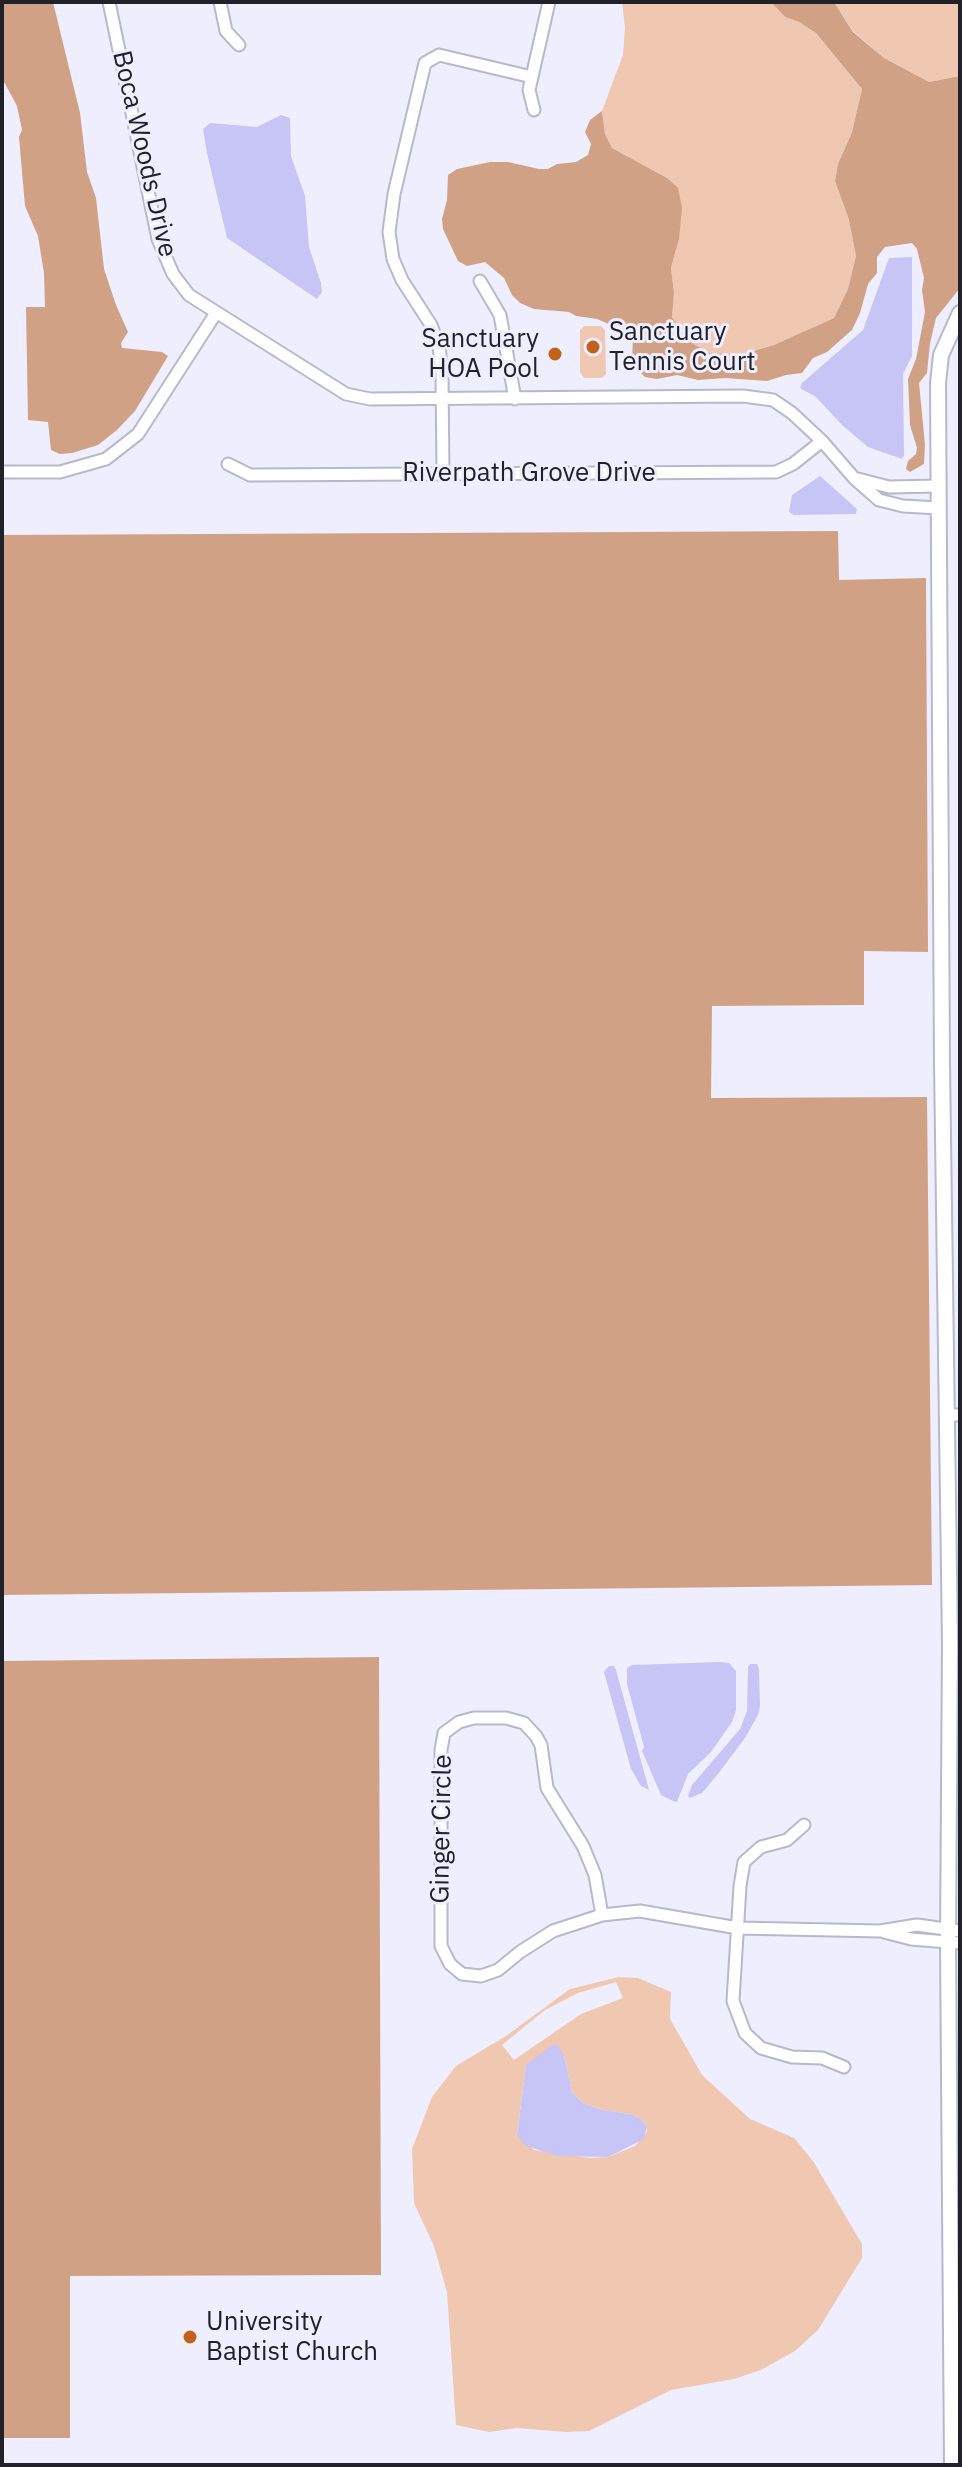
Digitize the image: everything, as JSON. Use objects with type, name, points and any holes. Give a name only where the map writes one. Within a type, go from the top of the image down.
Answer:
[{"type":"street","name":"Boca Woods Drive","points":[[109,2],[158,239],[173,274],[189,295],[346,394],[370,399],[743,396],[773,400],[822,441],[854,478],[879,500],[903,506],[939,508]]},
{"type":"street","points":[[220,2],[226,31],[239,45]]},
{"type":"street","points":[[534,110],[529,90],[549,2]]},
{"type":"street","points":[[443,474],[439,346],[431,325],[402,280],[393,259],[389,232],[394,194],[425,63],[439,55],[532,77]]},
{"type":"street","points":[[480,281],[500,315],[515,399]]},
{"type":"street","points":[[2,472],[60,472],[106,459],[138,434],[216,313]]},
{"type":"street","points":[[952,2465],[956,2333],[950,1644],[953,1409],[938,456],[941,355],[960,313]]},
{"type":"street","name":"Riverpath Grove Drive","points":[[228,464],[250,475],[776,472],[793,464],[822,441]]},
{"type":"street","points":[[854,478],[889,487],[939,486]]},
{"type":"street","name":"Ginger Circle","points":[[474,1718],[506,1718],[524,1723],[536,1736],[541,1745],[547,1788],[583,1846],[595,1875],[602,1915],[553,1931],[498,1970],[481,1976],[462,1974],[450,1964],[441,1946],[441,1750],[444,1733],[459,1722],[474,1718]]},
{"type":"street","points":[[804,1825],[787,1840],[761,1847],[744,1862],[733,2001],[745,2033],[761,2048],[792,2057],[822,2058],[844,2067]]},
{"type":"street","points":[[602,1915],[640,1911],[738,1928],[880,1931],[917,1925],[954,1936]]},
{"type":"shaded area","points":[[2,2],[53,2],[80,113],[87,172],[96,198],[104,269],[128,332],[121,343],[122,348],[162,352],[168,356],[135,411],[117,430],[98,445],[72,453],[60,454],[51,450],[48,422],[28,420],[26,307],[45,307],[44,273],[38,236],[25,206],[19,137],[22,130],[17,106],[2,78]]},
{"type":"shaded area","points":[[622,2],[771,2],[785,17],[816,33],[862,89],[852,132],[838,164],[835,181],[849,220],[856,256],[848,289],[834,318],[774,345],[742,354],[710,353],[688,341],[672,317],[674,293],[671,268],[679,239],[667,178],[612,148],[605,134],[602,111],[623,55],[625,27]]},
{"type":"shaded area","points":[[771,2],[834,2],[853,32],[884,58],[929,82],[960,76],[960,288],[936,318],[927,373],[919,383],[924,464],[910,472],[906,469],[908,461],[916,454],[917,448],[910,425],[908,379],[916,359],[925,312],[924,278],[917,249],[912,243],[885,247],[877,257],[877,273],[868,284],[852,330],[827,352],[813,358],[802,373],[767,381],[698,380],[677,375],[657,379],[645,377],[632,364],[633,337],[630,333],[597,319],[569,312],[534,309],[520,303],[512,295],[504,278],[485,262],[467,266],[458,261],[443,229],[448,175],[457,169],[490,162],[548,169],[557,164],[576,162],[588,155],[591,144],[585,132],[590,120],[602,111],[605,134],[612,148],[667,178],[678,188],[682,208],[679,239],[671,268],[674,293],[672,317],[688,341],[710,353],[743,354],[774,345],[834,318],[848,289],[856,256],[849,220],[835,181],[838,164],[852,132],[862,89],[816,33],[785,17]]},
{"type":"shaded area","points":[[834,2],[960,2],[960,76],[929,82],[884,58],[853,31]]},
{"type":"shaded area","name":"Sanctuary Tennis Court","points":[[584,326],[601,326],[605,330],[606,374],[602,378],[584,378],[580,372],[580,330]]},
{"type":"shaded area","points":[[838,531],[839,580],[926,578],[928,952],[864,951],[864,1005],[712,1006],[711,1098],[927,1097],[932,1585],[2,1595],[2,535]]},
{"type":"shaded area","points":[[379,1657],[381,2275],[70,2276],[70,2438],[2,2438],[2,1661]]},
{"type":"shaded area","points":[[619,1977],[638,1978],[671,1992],[670,2019],[702,2075],[750,2119],[794,2138],[813,2161],[862,2244],[862,2258],[818,2330],[795,2351],[761,2370],[734,2379],[671,2390],[589,2431],[516,2428],[489,2432],[456,2425],[447,2292],[434,2246],[414,2203],[412,2149],[432,2097],[456,2066],[506,2036],[570,1989]],"holes":[[[616,1982],[623,1998],[581,2014],[514,2060],[502,2045],[545,2010],[578,1993]],[[564,2055],[572,2092],[583,2103],[641,2119],[647,2132],[635,2146],[608,2157],[590,2158],[534,2150],[517,2134],[526,2065]]]},
{"type":"water","points":[[281,115],[290,118],[291,156],[305,196],[309,247],[321,283],[322,292],[317,299],[227,238],[207,153],[203,129],[210,123],[257,127]]},
{"type":"water","points":[[912,257],[912,356],[903,374],[902,459],[868,447],[816,397],[800,388],[863,330],[889,258]]},
{"type":"water","points":[[820,476],[857,509],[856,514],[794,515],[789,512],[792,495]]},
{"type":"water","points":[[729,1663],[736,1671],[736,1710],[732,1722],[711,1752],[688,1774],[677,1802],[673,1801],[661,1795],[642,1751],[644,1747],[627,1684],[627,1668],[632,1665]]},
{"type":"water","points":[[750,1664],[757,1664],[759,1669],[758,1715],[718,1774],[702,1793],[690,1798],[692,1785],[740,1729],[747,1711]]},
{"type":"water","points":[[609,1666],[614,1666],[616,1670],[649,1790],[641,1786],[631,1769],[604,1672]]},
{"type":"water","points":[[554,2044],[564,2055],[572,2092],[583,2103],[641,2119],[647,2127],[644,2139],[608,2157],[557,2156],[526,2146],[517,2135],[526,2065]]},
{"type":"place","name":"Sanctuary Tennis Court","points":[[593,347]]},
{"type":"place","name":"Sanctuary HOA Pool","points":[[555,354]]},
{"type":"place","name":"University Baptist Church","points":[[190,2337]]}]
